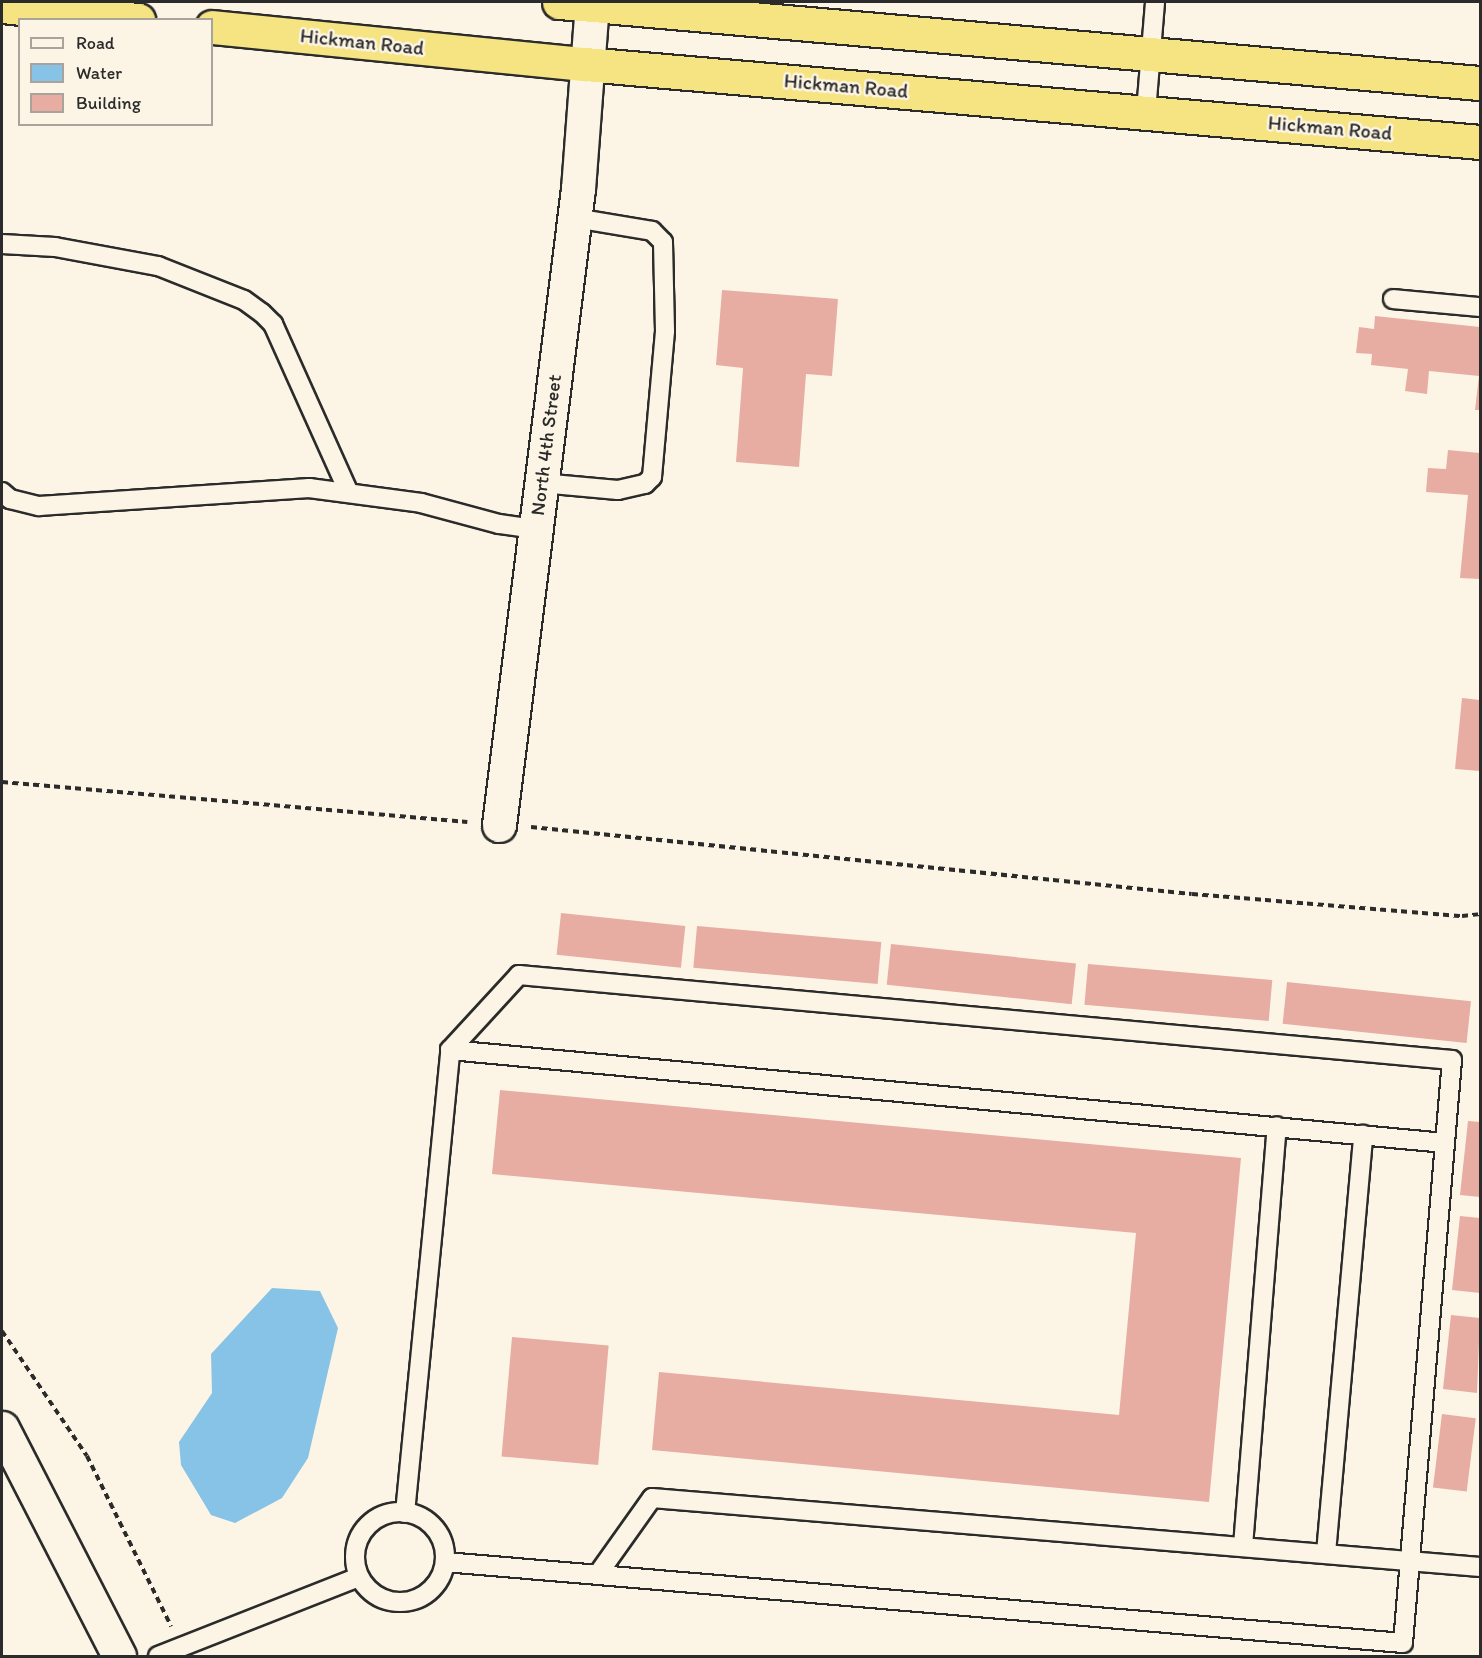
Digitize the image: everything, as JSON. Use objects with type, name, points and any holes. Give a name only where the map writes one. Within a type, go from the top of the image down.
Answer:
[{"type":"highway","points":[[559,2],[592,3],[1480,83]]},
{"type":"highway","points":[[2,6],[119,18]]},
{"type":"highway","name":"Hickman Road","points":[[213,27],[585,64],[1480,142]]},
{"type":"street","name":"North 4th Street","points":[[499,825],[574,218],[585,64],[592,3]]},
{"type":"street","points":[[2,1428],[119,1656]]},
{"type":"lane","points":[[1146,112],[1155,2]]},
{"type":"lane","points":[[541,483],[618,490],[645,484],[652,477],[665,331],[663,242],[652,231],[574,218]]},
{"type":"lane","points":[[2,244],[55,247],[158,267],[244,300],[273,324],[348,491]]},
{"type":"lane","points":[[1392,298],[1480,307]]},
{"type":"lane","points":[[2,492],[10,499],[39,506],[309,488],[348,491],[536,529]]},
{"type":"lane","points":[[405,1512],[450,1050],[519,975],[1452,1060],[1403,1643],[445,1562]]},
{"type":"lane","points":[[450,1050],[1445,1143]]},
{"type":"lane","points":[[1243,1546],[1277,1126]]},
{"type":"lane","points":[[1326,1553],[1363,1135]]},
{"type":"lane","points":[[598,1575],[652,1498],[1480,1567]]},
{"type":"lane","points":[[405,1512],[428,1522],[438,1533],[445,1562],[433,1588],[408,1602],[379,1597],[359,1577],[356,1547],[361,1534],[385,1514],[405,1512]]},
{"type":"lane","points":[[158,1656],[359,1577]]},
{"type":"path","points":[[2,782],[499,825],[1192,894],[1462,916],[1480,914]]},
{"type":"path","points":[[2,1331],[87,1456],[180,1647]]},
{"type":"water","points":[[272,1288],[320,1291],[338,1328],[308,1458],[282,1498],[235,1523],[211,1515],[181,1465],[179,1442],[212,1393],[211,1354]]},
{"type":"building","points":[[722,290],[838,299],[832,376],[806,374],[799,467],[736,462],[743,368],[716,365]]},
{"type":"building","points":[[1375,316],[1480,327],[1480,410],[1475,410],[1479,376],[1429,371],[1427,394],[1405,391],[1408,369],[1371,365],[1372,354],[1356,353],[1359,327],[1374,329]]},
{"type":"building","points":[[1448,450],[1480,453],[1480,579],[1460,578],[1468,495],[1426,492],[1428,468],[1446,469]]},
{"type":"building","points":[[1462,698],[1480,700],[1480,771],[1455,769]]},
{"type":"building","points":[[561,913],[685,926],[681,968],[557,955]]},
{"type":"building","points":[[697,926],[881,942],[878,984],[693,968]]},
{"type":"building","points":[[891,944],[1076,963],[1072,1004],[887,985]]},
{"type":"building","points":[[1088,964],[1272,980],[1269,1021],[1084,1005]]},
{"type":"building","points":[[1287,982],[1471,1001],[1467,1043],[1283,1024]]},
{"type":"building","points":[[500,1090],[1241,1158],[1209,1502],[652,1450],[659,1372],[1119,1415],[1136,1233],[492,1174]]},
{"type":"building","points":[[1468,1121],[1480,1122],[1480,1197],[1460,1195]]},
{"type":"building","points":[[1460,1216],[1480,1218],[1480,1293],[1452,1290]]},
{"type":"building","points":[[1451,1315],[1480,1318],[1477,1393],[1443,1389]]},
{"type":"building","points":[[512,1337],[609,1345],[598,1465],[502,1457]]},
{"type":"building","points":[[1442,1414],[1476,1418],[1467,1492],[1433,1487]]}]
